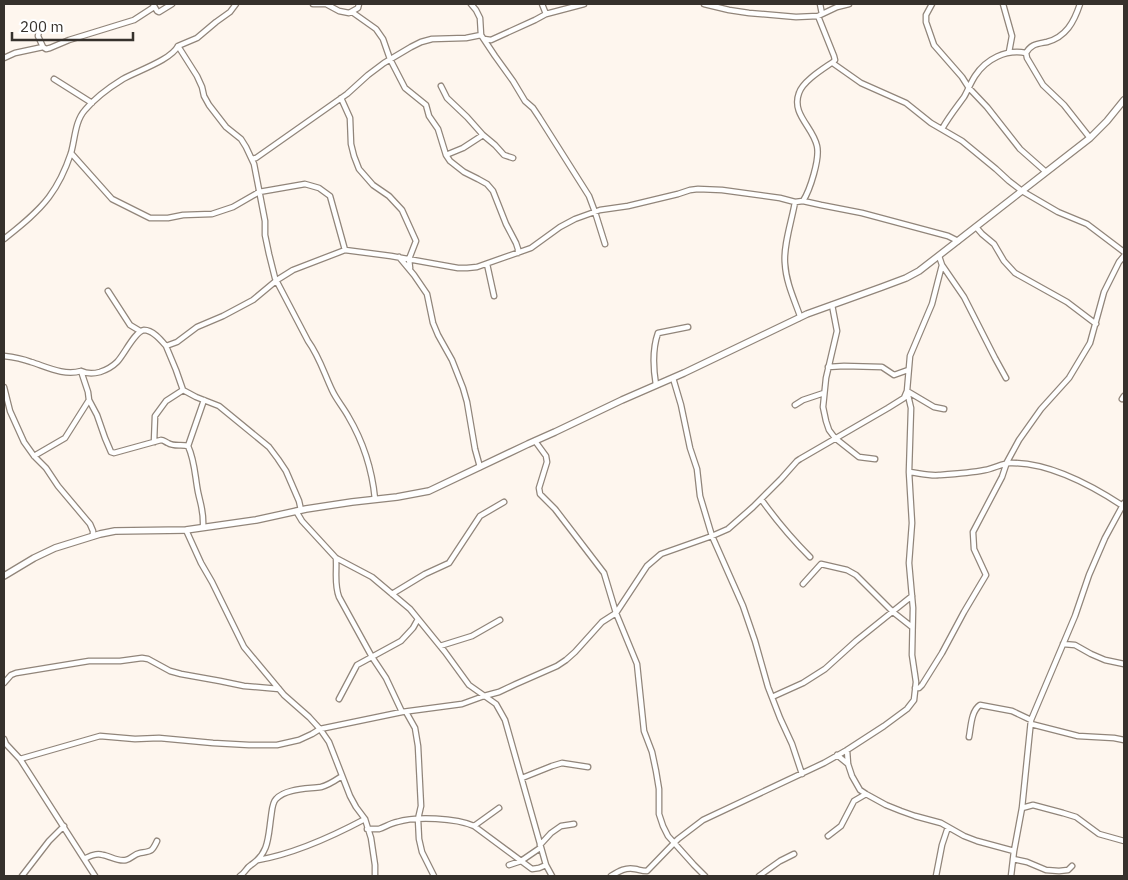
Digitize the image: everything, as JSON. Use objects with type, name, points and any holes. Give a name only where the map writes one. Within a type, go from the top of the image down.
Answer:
[{"type":"street","points":[[4,58],[14,53],[43,47],[46,49],[50,48],[69,40],[134,20],[153,5],[159,12],[172,4]]},
{"type":"street","points":[[4,238],[49,198],[71,153],[78,121],[83,111],[124,78],[150,67],[175,52],[178,46],[197,38],[230,12],[236,4]]},
{"type":"street","points":[[313,4],[326,4],[350,14],[360,4]]},
{"type":"street","points":[[471,4],[480,18],[482,37],[488,47],[513,81],[525,102],[533,108],[589,196],[604,244]]},
{"type":"street","points":[[542,4],[546,14]]},
{"type":"street","points":[[254,161],[341,98],[390,59],[421,42],[432,39],[482,37],[491,40],[546,14],[584,4]]},
{"type":"street","points":[[704,4],[749,13],[796,17],[820,15],[849,4]]},
{"type":"street","points":[[802,201],[808,194],[818,148],[815,138],[798,112],[798,95],[800,90],[811,79],[835,60],[820,15],[820,4]]},
{"type":"street","points":[[932,4],[926,15],[926,22],[934,45],[1020,149],[1046,172]]},
{"type":"street","points":[[1003,4],[1012,36],[1009,52]]},
{"type":"street","points":[[1080,4],[1074,21],[1063,33],[1046,42],[1034,44],[1026,53],[1043,85],[1064,105],[1090,138]]},
{"type":"street","points":[[352,12],[376,29],[383,39],[390,59],[405,88],[426,105],[429,116],[438,129],[446,155],[450,161],[464,172],[483,182],[493,191],[516,243],[518,253]]},
{"type":"street","points":[[39,31],[38,36],[43,47]]},
{"type":"street","points":[[488,47],[491,40]]},
{"type":"street","points":[[178,46],[197,76],[209,105],[226,127],[241,139],[254,161],[265,221],[265,235],[275,278],[315,351],[332,390],[348,414],[366,452],[373,481],[375,500]]},
{"type":"street","points":[[942,129],[981,68],[996,57],[1009,52],[1018,51],[1026,53]]},
{"type":"street","points":[[833,62],[861,83],[906,103],[924,118],[962,141],[1022,191],[1087,224],[1124,254],[1104,292],[1090,343],[1070,378],[1040,409],[1019,440],[973,532],[974,549],[986,575],[933,668],[922,685],[919,688],[915,688]]},
{"type":"street","points":[[962,77],[965,79],[974,77]]},
{"type":"street","points":[[54,79],[92,103]]},
{"type":"street","points":[[441,86],[447,98],[483,135],[496,145],[504,155],[513,158]]},
{"type":"street","points":[[341,98],[350,118],[354,156],[359,169],[373,186],[389,196],[402,210],[416,241],[409,259],[410,269]]},
{"type":"street","points":[[4,576],[55,548],[115,531],[186,530],[256,520],[299,510],[429,491],[799,318],[906,278],[939,256],[1090,138],[1124,100]]},
{"type":"street","points":[[446,155],[463,148],[483,135]]},
{"type":"street","points":[[71,153],[112,199],[150,218],[212,214],[233,207],[259,192],[305,184],[319,188],[330,196],[345,250]]},
{"type":"street","points":[[166,346],[177,342],[197,327],[253,300],[277,280],[293,270],[345,250],[467,268],[488,264],[537,245],[575,218],[690,190],[722,190],[780,198],[795,202],[802,201],[948,236],[958,241]]},
{"type":"street","points":[[795,202],[785,262],[799,318]]},
{"type":"street","points":[[976,227],[994,244],[1015,273],[1067,302],[1096,324]]},
{"type":"street","points":[[939,256],[942,265],[964,297],[1006,378]]},
{"type":"street","points":[[399,257],[423,286],[427,294],[435,329],[452,360],[463,388],[480,466]]},
{"type":"street","points":[[488,264],[494,296]]},
{"type":"street","points":[[612,876],[623,869],[647,870],[674,843],[703,820],[802,774],[847,750],[908,709],[914,700],[916,682],[912,655],[913,608],[909,563],[912,522],[909,472],[911,408],[907,391],[908,370],[910,356],[932,304],[942,265]]},
{"type":"street","points":[[108,291],[130,325],[140,331]]},
{"type":"street","points":[[832,305],[837,331],[824,393],[823,407],[826,421],[829,430],[835,438],[859,456],[875,459]]},
{"type":"street","points":[[656,385],[653,367],[658,333],[688,327]]},
{"type":"street","points":[[4,356],[29,361],[56,370],[74,373],[81,371],[87,374],[98,373],[110,367],[121,357],[140,331],[146,330],[151,332],[166,346],[183,390],[218,406],[269,447],[286,471],[299,501],[302,521],[336,558],[372,577],[410,609],[469,685],[496,704],[505,720],[546,866],[552,876]]},
{"type":"street","points":[[828,367],[882,367],[894,375],[908,370]]},
{"type":"street","points":[[81,371],[89,400],[97,415],[111,452],[114,453],[165,440],[170,444],[188,446]]},
{"type":"street","points":[[673,378],[696,469],[700,496],[712,536],[743,606],[772,697],[792,744],[802,774]]},
{"type":"street","points":[[4,387],[10,411],[19,434],[34,456],[46,468],[58,486],[90,524],[93,536]]},
{"type":"street","points":[[154,442],[156,416],[166,401],[183,390]]},
{"type":"street","points":[[907,391],[934,407],[944,409]]},
{"type":"street","points":[[20,759],[100,736],[277,745],[299,740],[320,729],[404,712],[462,704],[499,692],[566,660],[602,622],[616,613],[648,566],[662,554],[712,536],[733,525],[781,479],[796,461],[904,398],[907,391]]},
{"type":"street","points":[[795,405],[803,400],[824,393]]},
{"type":"street","points":[[34,456],[64,438],[89,400]]},
{"type":"street","points":[[203,527],[202,505],[188,446],[204,400]]},
{"type":"street","points":[[4,416],[10,411]]},
{"type":"street","points":[[535,441],[546,456],[539,488],[540,494],[560,516],[604,573],[616,613],[637,664],[644,731],[652,752],[659,789],[659,814],[668,836],[705,876]]},
{"type":"street","points":[[909,472],[939,475],[987,470],[1007,462],[1033,465],[1061,473],[1123,504],[1105,538],[1089,575],[1075,616],[1031,722],[1022,808],[1011,876]]},
{"type":"street","points":[[761,499],[796,544],[810,557]]},
{"type":"street","points":[[392,594],[425,574],[449,563],[480,516],[504,502]]},
{"type":"street","points":[[186,530],[244,647],[284,695],[310,717],[329,742],[356,807],[365,819],[371,838],[375,876]]},
{"type":"street","points":[[336,558],[336,589],[339,598],[414,728],[418,746],[422,806],[418,819],[418,839],[434,876]]},
{"type":"street","points":[[803,584],[821,564],[847,570],[912,627]]},
{"type":"street","points":[[772,697],[803,684],[825,669],[856,641],[912,596]]},
{"type":"street","points":[[339,699],[357,665],[401,641],[413,628],[418,619]]},
{"type":"street","points":[[440,646],[472,636],[500,620]]},
{"type":"street","points":[[1063,644],[1075,645],[1105,660],[1124,664]]},
{"type":"street","points":[[4,683],[11,675],[16,673],[89,660],[120,661],[142,658],[181,674],[244,686],[280,689]]},
{"type":"street","points":[[969,737],[974,712],[978,706],[985,705],[1012,711],[1031,722],[1078,736],[1124,740]]},
{"type":"street","points":[[4,739],[20,759],[94,876]]},
{"type":"street","points":[[847,750],[848,764],[852,776],[860,790],[866,794],[900,811],[942,823],[976,841],[1014,851]]},
{"type":"street","points":[[837,755],[848,764]]},
{"type":"street","points":[[522,778],[562,763],[588,767]]},
{"type":"street","points":[[265,855],[276,798],[285,793],[323,787],[342,776]]},
{"type":"street","points":[[828,836],[841,826],[854,801],[866,794]]},
{"type":"street","points":[[1022,808],[1033,805],[1076,817],[1099,834],[1124,840]]},
{"type":"street","points":[[474,826],[499,808]]},
{"type":"street","points":[[240,876],[244,874],[249,866],[265,855],[295,850],[365,819]]},
{"type":"street","points":[[367,829],[378,829],[397,822],[418,819],[467,823],[474,826],[532,869],[546,866]]},
{"type":"street","points":[[509,866],[521,861],[540,846],[551,832],[561,826],[574,824]]},
{"type":"street","points":[[22,876],[49,841],[64,826]]},
{"type":"street","points":[[936,876],[942,845],[948,827]]},
{"type":"street","points":[[84,859],[97,854],[126,860],[136,854],[149,852],[154,848],[157,841]]},
{"type":"street","points":[[758,876],[780,860],[794,854]]},
{"type":"street","points":[[1013,859],[1027,862],[1046,870],[1068,870],[1072,866]]},
{"type":"street","points":[[28,870],[28,876]]}]
